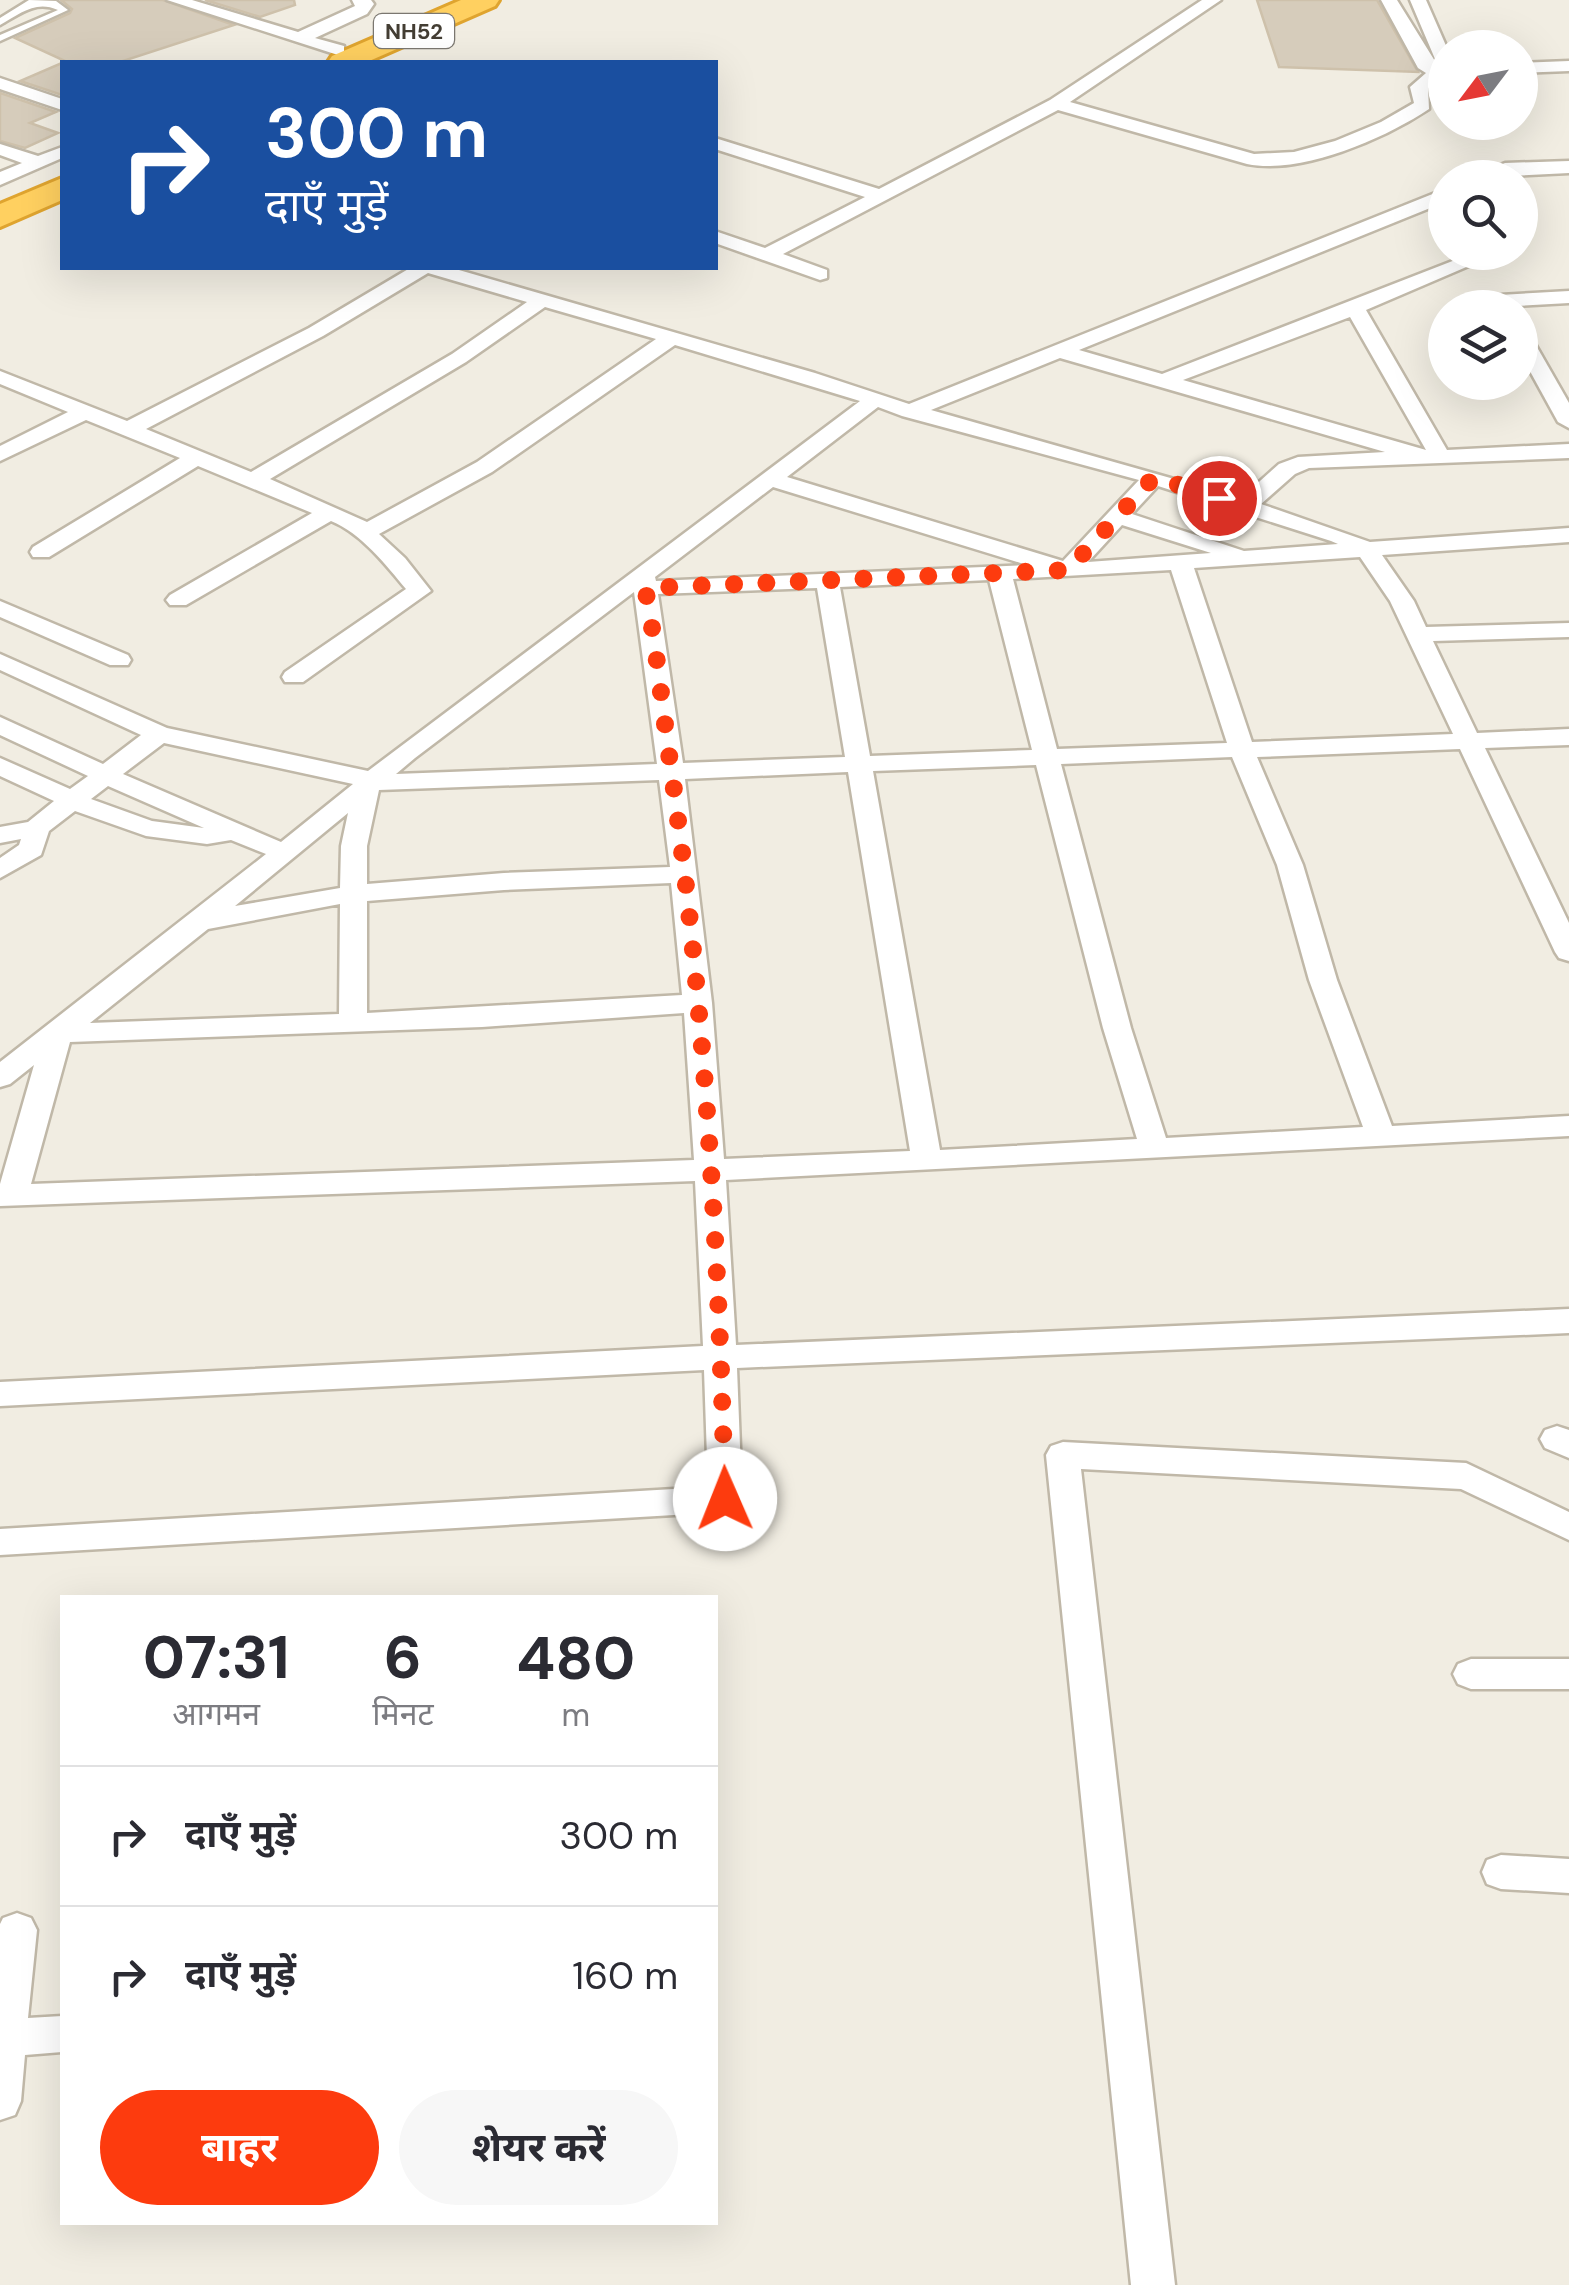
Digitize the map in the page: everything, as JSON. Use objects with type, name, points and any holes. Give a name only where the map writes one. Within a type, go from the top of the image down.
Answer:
[{"type":"highway","name":"NH52","points":[[322,54],[452,0]]},
{"type":"highway","name":"NH52","points":[[322,54],[484,0]]},
{"type":"highway","points":[[0,198],[50,167]]},
{"type":"highway","points":[[0,217],[60,189]]},
{"type":"street","points":[[175,0],[322,54],[366,4],[360,0]]},
{"type":"street","points":[[769,254],[1056,104],[1214,0]]},
{"type":"street","points":[[1389,0],[1428,68]]},
{"type":"street","points":[[1418,0],[1429,30]]},
{"type":"street","points":[[1538,67],[1569,66]]},
{"type":"street","points":[[1056,104],[1254,160],[1276,162],[1400,122],[1423,104],[1420,87],[1428,81]]},
{"type":"street","points":[[0,83],[60,104]]},
{"type":"street","points":[[718,144],[880,195]]},
{"type":"street","points":[[0,148],[50,167]]},
{"type":"street","points":[[0,178],[50,167]]},
{"type":"street","points":[[1538,168],[1569,167]]},
{"type":"street","points":[[910,410],[1428,201]]},
{"type":"street","points":[[718,238],[820,274]]},
{"type":"street","points":[[125,431],[316,332],[419,270]]},
{"type":"street","points":[[439,270],[910,410],[1154,477],[1366,549],[1402,601],[1569,952]]},
{"type":"street","points":[[1165,380],[1355,308],[1441,270]]},
{"type":"street","points":[[1538,301],[1569,298]]},
{"type":"street","points":[[253,480],[459,358],[544,299]]},
{"type":"street","points":[[1355,308],[1432,456]]},
{"type":"street","points":[[364,532],[420,509],[485,468],[571,404],[673,337]]},
{"type":"street","points":[[1056,350],[1432,456]]},
{"type":"street","points":[[1538,367],[1569,422]]},
{"type":"street","points":[[0,378],[352,521],[397,564],[418,591],[294,677]]},
{"type":"street","points":[[0,1077],[198,923],[370,782],[644,581],[876,399]]},
{"type":"street","points":[[0,454],[84,413]]},
{"type":"street","points":[[1245,506],[1287,469],[1306,462],[1569,451]]},
{"type":"street","points":[[41,552],[196,458]]},
{"type":"street","points":[[1068,570],[1154,477]]},
{"type":"street","points":[[771,479],[1068,570]]},
{"type":"street","points":[[178,600],[330,512]]},
{"type":"street","points":[[1118,516],[1252,558]]},
{"type":"street","points":[[644,581],[1068,570],[1569,535]]},
{"type":"street","points":[[1180,562],[1208,634],[1242,750],[1290,865],[1322,980],[1382,1136]]},
{"type":"street","points":[[999,572],[1116,1028],[1155,1148]]},
{"type":"street","points":[[826,578],[927,1161]]},
{"type":"street","points":[[0,1542],[725,1499],[721,1359],[698,1004],[656,642],[644,581]]},
{"type":"street","points":[[0,608],[119,660]]},
{"type":"street","points":[[1418,634],[1569,630]]},
{"type":"street","points":[[0,660],[159,734],[370,782],[1569,737]]},
{"type":"street","points":[[0,725],[133,788],[284,852]]},
{"type":"street","points":[[0,835],[36,828],[159,734]]},
{"type":"street","points":[[0,766],[73,800],[182,837],[210,838],[235,831]]},
{"type":"street","points":[[353,1022],[354,846],[370,782]]},
{"type":"street","points":[[0,870],[32,850],[36,828]]},
{"type":"street","points":[[198,923],[266,906],[352,892],[685,874]]},
{"type":"street","points":[[58,1034],[698,1004]]},
{"type":"street","points":[[58,1034],[6,1196],[710,1171],[1569,1126]]},
{"type":"street","points":[[0,1394],[440,1369],[1569,1321]]},
{"type":"street","points":[[1153,2285],[1063,1455],[1466,1476],[1569,1527]]},
{"type":"street","points":[[1470,1674],[1569,1674]]},
{"type":"street","points":[[1501,1872],[1569,1876]]},
{"type":"street","points":[[0,2101],[16,1930]]},
{"type":"street","points":[[6,2038],[60,2034]]},
{"type":"lane","points":[[0,22],[35,0],[53,3],[64,10],[0,38]]},
{"type":"building","points":[[61,0],[163,0],[234,25],[126,60],[63,60],[15,38],[72,9]]},
{"type":"building","points":[[205,0],[294,0],[295,5],[260,17]]},
{"type":"building","points":[[1257,0],[1377,0],[1418,72],[1279,67]]},
{"type":"building","points":[[60,64],[60,94],[20,81]]},
{"type":"building","points":[[0,93],[56,112],[30,123],[58,133],[25,148],[0,141]]},
{"type":"route","points":[[725,1499],[704,1048],[682,832],[645,588],[1068,570],[1154,477],[1219,498]]}]
